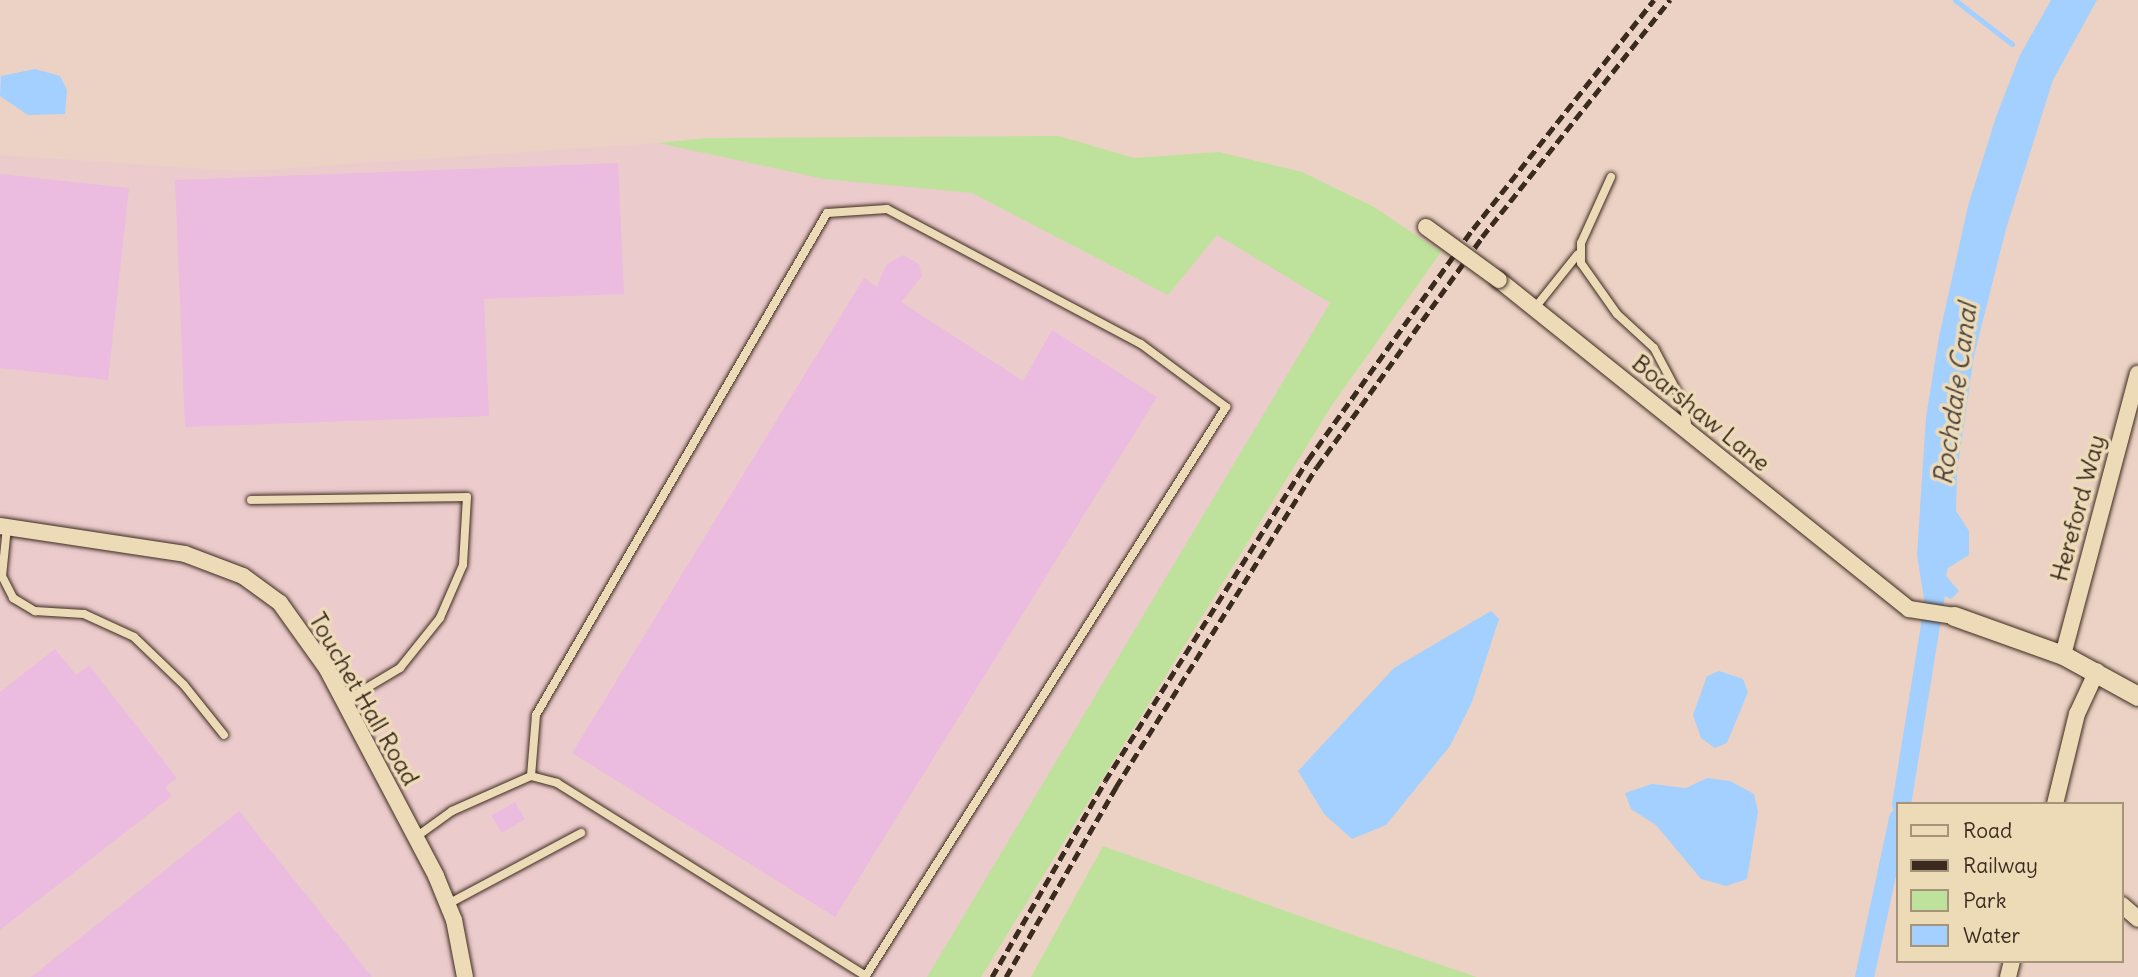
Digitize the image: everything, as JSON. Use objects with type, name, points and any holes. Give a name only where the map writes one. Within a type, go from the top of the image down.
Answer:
[{"type":"street","name":"Boarshaw Lane","points":[[1426,227],[1499,280],[1917,612],[1954,616]]},
{"type":"street","name":"Hereford Way","points":[[2063,655],[2138,374]]},
{"type":"street","name":"Touchet Hall Road","points":[[4,527],[185,554],[243,576],[296,622],[416,837],[447,905],[465,977]]},
{"type":"street","points":[[1954,616],[2063,655],[2097,671],[2138,696]]},
{"type":"street","points":[[2055,802],[2077,714],[2097,671]]},
{"type":"street","points":[[2124,907],[2138,919]]},
{"type":"lane","points":[[1534,309],[1578,254],[1611,177]]},
{"type":"lane","points":[[416,837],[452,811],[531,776],[557,783],[866,976],[1226,407],[1141,344],[887,209],[827,213],[536,715],[531,776]]},
{"type":"lane","points":[[1578,254],[1617,314],[1654,348],[1683,403],[1689,431]]},
{"type":"lane","points":[[251,500],[467,497],[467,546],[455,591],[440,618],[400,668],[343,702]]},
{"type":"lane","points":[[4,527],[2,576],[13,598],[35,611],[96,618],[134,637],[184,685],[224,735]]},
{"type":"lane","points":[[447,905],[581,833]]},
{"type":"shaded area","points":[[658,143],[971,177],[1220,222],[1371,325],[963,977],[0,977],[0,155],[241,171]]},
{"type":"green space","points":[[1059,136],[1134,158],[1219,152],[1302,172],[1374,207],[1441,252],[1332,405],[981,977],[927,977],[1330,303],[1217,235],[1168,295],[972,193],[824,179],[658,143],[707,138]]},
{"type":"green space","points":[[1103,846],[1356,936],[1477,977],[1031,977]]},
{"type":"water","points":[[2051,0],[2097,0],[2053,80],[2006,229],[1974,356],[1957,472],[1956,511],[1969,531],[1969,555],[1948,568],[1946,576],[1959,591],[1951,599],[1943,595],[1936,608],[1925,605],[1917,555],[1926,417],[1939,337],[1968,206],[1996,117],[2020,55]]},
{"type":"water","points":[[35,69],[60,76],[67,90],[65,114],[28,115],[0,96],[1,76]]},
{"type":"water","points":[[1491,611],[1499,619],[1472,702],[1450,746],[1386,825],[1352,839],[1324,814],[1298,771],[1394,668]]},
{"type":"water","points":[[1719,671],[1743,679],[1748,692],[1727,743],[1715,748],[1701,738],[1693,715],[1707,676]]},
{"type":"water","points":[[1707,778],[1730,781],[1754,794],[1758,812],[1747,879],[1726,886],[1701,879],[1656,825],[1631,809],[1625,793],[1652,784],[1686,788]]},
{"type":"building","points":[[618,163],[624,294],[484,299],[489,416],[185,427],[175,180]]},
{"type":"building","points":[[0,174],[129,188],[108,380],[0,368]]},
{"type":"building","points":[[903,255],[919,264],[922,276],[901,302],[1023,381],[1052,330],[1157,397],[835,917],[572,753],[864,278],[877,287],[886,265]]},
{"type":"building","points":[[55,649],[76,675],[89,665],[177,778],[165,787],[172,796],[0,930],[0,692]]},
{"type":"building","points":[[515,802],[525,819],[502,833],[492,816]]},
{"type":"building","points":[[239,811],[372,977],[31,977]]},
{"type":"waterway","points":[[1955,0],[2012,44]]},
{"type":"waterway","name":"Rochdale Canal","points":[[1901,802],[1935,594]]},
{"type":"waterway","name":"Rochdale Canal","points":[[1864,977],[1896,827]]},
{"type":"railway","points":[[992,977],[1105,781],[1308,460],[1473,229],[1654,0]]},
{"type":"railway","points":[[1006,977],[1116,787],[1317,467],[1482,237],[1670,0]]}]
